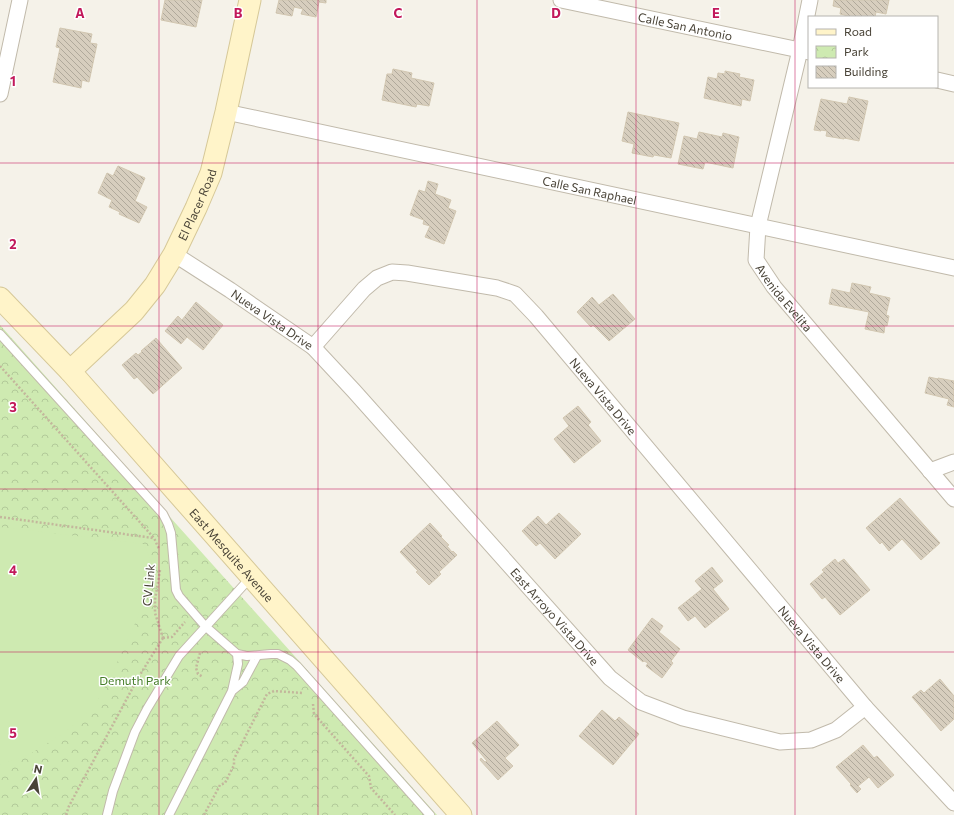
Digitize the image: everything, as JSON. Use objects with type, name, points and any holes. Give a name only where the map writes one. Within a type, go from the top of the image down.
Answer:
[{"type":"street","points":[[0,94],[20,0]]},
{"type":"street","name":"El Placer Road","points":[[70,372],[134,311],[155,285],[174,254],[211,173],[226,112],[250,0]]},
{"type":"street","name":"Calle San Antonio","points":[[561,0],[804,51]]},
{"type":"street","name":"Avenida Evelita","points":[[808,16],[810,0]]},
{"type":"street","name":"Avenida Evelita","points":[[808,17],[804,51],[758,226],[756,260],[774,287],[954,499]]},
{"type":"street","points":[[938,80],[954,84]]},
{"type":"street","name":"Calle San Raphael","points":[[226,112],[954,268]]},
{"type":"street","name":"Nueva Vista Drive","points":[[174,254],[230,290],[313,347],[364,289],[377,278],[392,272],[407,273],[497,288],[515,294],[536,316],[866,707],[954,803]]},
{"type":"street","name":"East Mesquite Avenue","points":[[0,298],[70,372],[461,815]]},
{"type":"street","name":"East Arroyo Vista Drive","points":[[313,347],[610,678],[641,702],[682,718],[780,742],[811,740],[836,730],[866,707]]},
{"type":"street","points":[[930,471],[954,462]]},
{"type":"lane","points":[[0,334],[163,514],[171,533],[176,590],[179,596],[205,626],[237,654],[247,656],[278,654],[298,666],[430,815]]},
{"type":"lane","points":[[107,815],[113,791],[135,732],[178,656],[251,577]]},
{"type":"lane","points":[[169,815],[232,691],[238,664],[237,654]]},
{"type":"lane","points":[[232,691],[242,682],[257,656]]},
{"type":"path","name":"CV Link","points":[[0,366],[154,538],[159,549],[159,556]]},
{"type":"path","points":[[0,517],[154,538]]},
{"type":"path","name":"CV Link","points":[[160,563],[155,600],[155,613],[163,638]]},
{"type":"path","points":[[66,815],[69,806],[134,685],[163,638],[172,637],[184,623],[189,622]]},
{"type":"path","points":[[203,677],[198,674],[196,668],[200,654],[204,648]]},
{"type":"path","points":[[204,815],[220,785],[225,783],[234,765],[234,759],[267,694],[274,691],[303,692],[306,696]]},
{"type":"path","points":[[310,700],[314,705],[314,714],[369,776],[371,788],[395,815]]},
{"type":"green space","name":"Demuth Park","points":[[0,325],[169,516],[437,815],[0,815]]},
{"type":"green space","points":[[0,527],[144,544],[152,564],[137,619],[111,676],[93,709],[62,734],[30,754],[0,765]]},
{"type":"building","points":[[165,0],[202,0],[196,27],[161,20]]},
{"type":"building","points":[[279,0],[326,0],[326,3],[319,2],[316,17],[301,14],[303,9],[294,7],[292,16],[276,13]]},
{"type":"building","points":[[834,0],[889,0],[886,14],[876,12],[875,16],[848,16],[840,14],[841,8],[833,6]]},
{"type":"building","points":[[60,28],[92,34],[90,43],[97,44],[89,82],[82,80],[81,88],[53,82],[60,48],[56,47]]},
{"type":"building","points":[[393,69],[412,73],[411,78],[434,83],[429,106],[417,104],[416,107],[382,100],[387,74],[392,74]]},
{"type":"building","points":[[725,71],[740,74],[739,77],[754,80],[750,101],[742,99],[741,106],[704,98],[708,77],[717,79],[718,73],[725,74]]},
{"type":"building","points":[[849,97],[868,101],[859,141],[826,136],[827,131],[814,130],[821,99],[847,104]]},
{"type":"building","points":[[628,112],[679,123],[671,158],[654,155],[653,157],[632,153],[634,144],[622,141]]},
{"type":"building","points":[[699,132],[722,137],[723,133],[739,137],[733,168],[705,162],[703,169],[678,164],[684,136],[697,139]]},
{"type":"building","points":[[118,166],[145,178],[135,201],[147,207],[139,223],[119,214],[120,212],[109,207],[112,200],[98,193],[107,173],[113,176]]},
{"type":"building","points":[[428,181],[438,184],[435,194],[451,200],[448,208],[456,211],[444,244],[425,237],[430,226],[423,224],[424,220],[410,215],[419,190],[425,192]]},
{"type":"building","points":[[852,283],[871,287],[869,293],[890,298],[886,315],[889,316],[887,326],[885,325],[884,333],[865,329],[869,312],[829,304],[832,289],[850,293]]},
{"type":"building","points":[[613,294],[635,319],[609,341],[593,325],[591,327],[577,312],[592,297],[599,305]]},
{"type":"building","points":[[196,302],[223,325],[203,350],[187,337],[181,344],[165,331],[178,316],[182,320]]},
{"type":"building","points":[[156,338],[182,368],[153,394],[137,377],[134,379],[122,365],[136,353],[138,355],[142,352],[141,351]]},
{"type":"building","points":[[929,377],[954,381],[954,407],[947,405],[949,399],[925,393]]},
{"type":"building","points":[[578,406],[591,422],[588,425],[601,441],[574,463],[554,439],[569,426],[563,418]]},
{"type":"building","points":[[900,498],[940,543],[921,560],[902,539],[889,551],[882,542],[880,544],[866,528]]},
{"type":"building","points":[[559,513],[581,534],[555,559],[540,543],[536,546],[522,531],[538,516],[546,525]]},
{"type":"building","points":[[430,523],[449,545],[447,546],[452,552],[453,551],[457,555],[439,572],[441,574],[429,585],[400,552]]},
{"type":"building","points":[[835,559],[838,563],[844,559],[870,590],[840,615],[825,597],[822,599],[810,584],[824,572],[822,570]]},
{"type":"building","points":[[712,567],[723,581],[713,589],[729,609],[705,628],[695,616],[688,621],[678,608],[702,589],[695,581]]},
{"type":"building","points":[[652,618],[663,626],[659,632],[680,649],[671,661],[673,663],[662,678],[646,666],[648,663],[643,662],[628,650]]},
{"type":"building","points":[[940,679],[954,696],[954,719],[941,731],[912,697],[921,690],[924,693]]},
{"type":"building","points":[[602,710],[615,721],[619,717],[639,734],[613,765],[579,736]]},
{"type":"building","points":[[497,721],[519,745],[505,758],[513,766],[498,780],[480,760],[481,758],[485,762],[487,761],[472,743]]},
{"type":"building","points":[[863,745],[874,758],[877,756],[894,775],[878,788],[869,777],[858,786],[861,789],[857,793],[836,767]]}]
